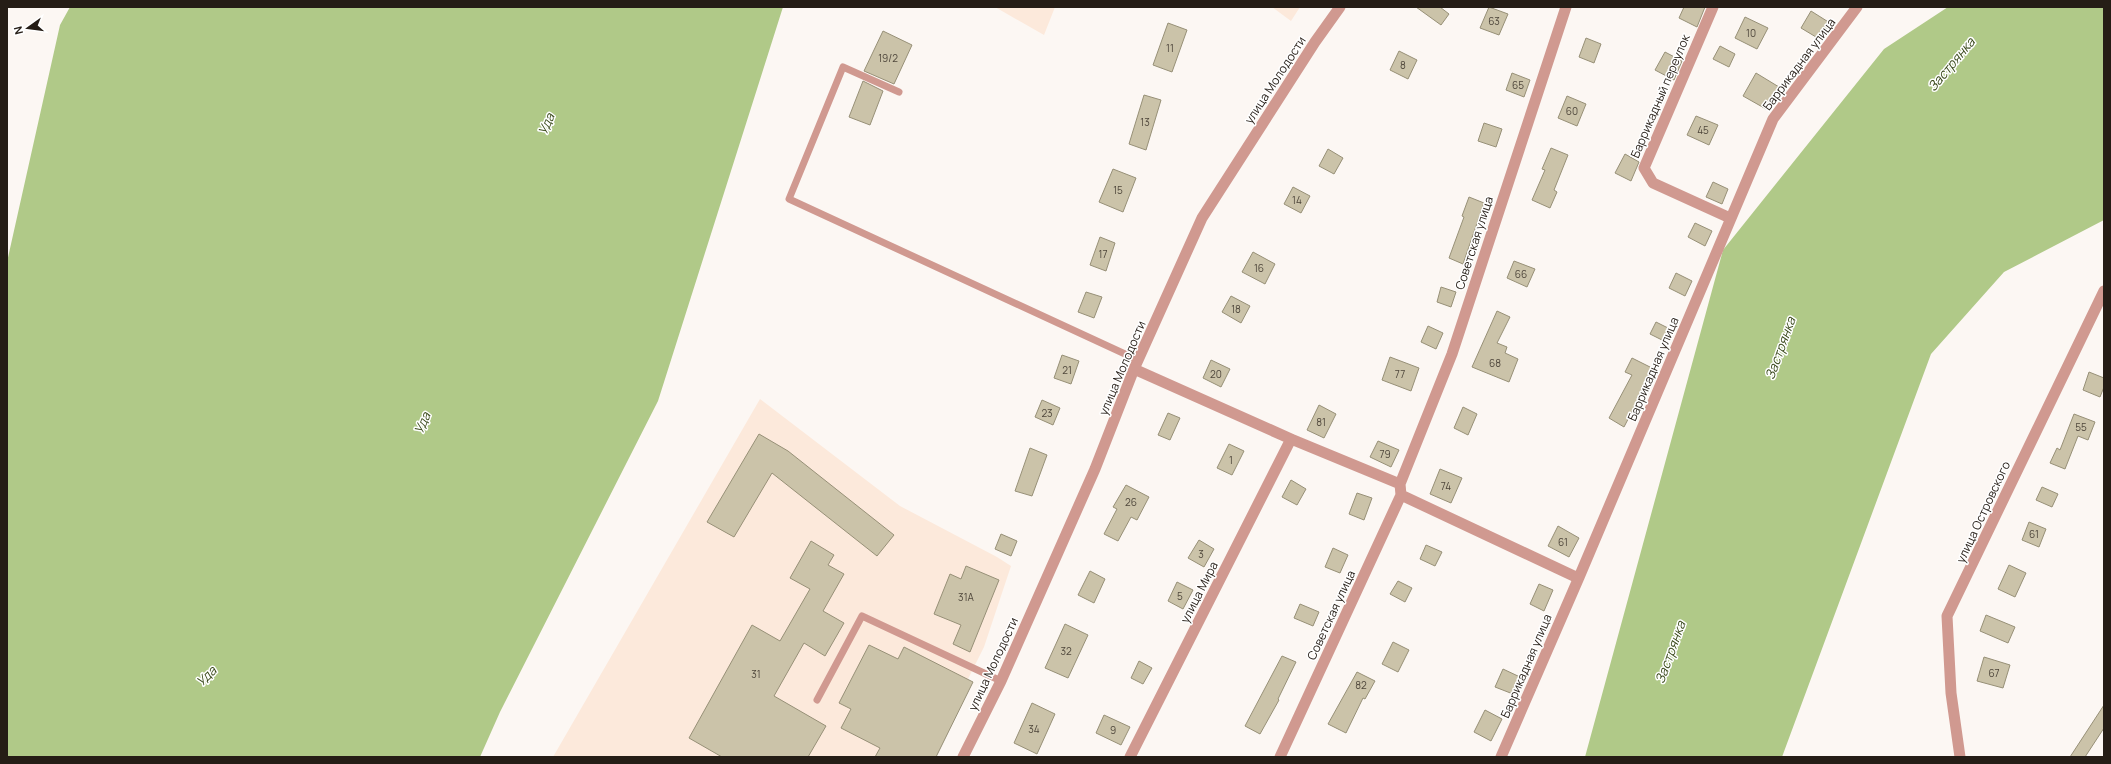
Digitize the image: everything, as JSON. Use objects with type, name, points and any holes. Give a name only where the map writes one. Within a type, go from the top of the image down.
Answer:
[{"type":"street","name":"улица Молодости","points":[[963,757],[1001,681],[1095,469],[1136,365],[1202,218],[1315,42],[1340,7]]},
{"type":"street","name":"Советская улица","points":[[1280,757],[1400,489],[1452,354],[1566,7]]},
{"type":"street","name":"Баррикадный переулок","points":[[1712,7],[1644,168],[1653,183],[1730,218]]},
{"type":"street","name":"Баррикадная улица","points":[[1501,757],[1773,119],[1858,7]]},
{"type":"street","name":"улица Островского","points":[[1960,757],[1951,693],[1947,616],[2104,291]]},
{"type":"street","points":[[1136,365],[1400,489],[1578,578]]},
{"type":"street","name":"улица Мира","points":[[1130,757],[1291,439]]},
{"type":"lane","points":[[898,92],[843,67],[789,199],[1136,365]]},
{"type":"lane","points":[[817,700],[862,616],[1001,681]]},
{"type":"shaded area","points":[[995,7],[1055,7],[1044,35]]},
{"type":"shaded area","points":[[1272,7],[1300,7],[1291,21]]},
{"type":"shaded area","points":[[760,399],[900,506],[997,557],[1011,566],[984,647],[929,757],[553,757]]},
{"type":"water","name":"Уда","points":[[70,7],[783,7],[658,401],[500,712],[480,757],[7,757],[7,262],[60,25]]},
{"type":"water","name":"Застрянка","points":[[1948,7],[2104,7],[2104,220],[2004,272],[1931,354],[1782,757],[1585,757],[1723,250],[1884,49]]},
{"type":"building","points":[[1416,7],[1440,7],[1449,14],[1441,25]]},
{"type":"building","points":[[1489,7],[1508,14],[1499,35],[1480,28]]},
{"type":"building","points":[[1684,7],[1705,7],[1697,27],[1679,18]]},
{"type":"building","points":[[1811,11],[1830,23],[1821,40],[1801,28]]},
{"type":"building","points":[[1745,17],[1768,28],[1757,49],[1735,38]]},
{"type":"building","points":[[1168,23],[1187,30],[1172,72],[1153,65]]},
{"type":"building","points":[[883,31],[912,45],[894,84],[864,71]]},
{"type":"building","points":[[1586,38],[1601,44],[1594,63],[1579,57]]},
{"type":"building","points":[[1720,46],[1735,54],[1729,67],[1713,59]]},
{"type":"building","points":[[1399,51],[1417,60],[1408,79],[1390,70]]},
{"type":"building","points":[[1665,52],[1682,61],[1674,80],[1655,70]]},
{"type":"building","points":[[1512,73],[1530,80],[1524,97],[1506,90]]},
{"type":"building","points":[[1756,73],[1779,87],[1766,109],[1743,96]]},
{"type":"building","points":[[863,81],[883,91],[870,125],[849,117]]},
{"type":"building","points":[[1144,95],[1161,100],[1146,150],[1129,144]]},
{"type":"building","points":[[1567,96],[1586,104],[1577,126],[1558,118]]},
{"type":"building","points":[[1696,116],[1718,125],[1709,145],[1687,135]]},
{"type":"building","points":[[1484,123],[1502,129],[1496,147],[1478,141]]},
{"type":"building","points":[[1551,148],[1568,155],[1554,190],[1557,192],[1550,208],[1532,200],[1545,170],[1542,169]]},
{"type":"building","points":[[1328,149],[1343,158],[1334,174],[1319,166]]},
{"type":"building","points":[[1625,154],[1639,162],[1631,181],[1615,173]]},
{"type":"building","points":[[1113,169],[1136,178],[1123,212],[1099,202]]},
{"type":"building","points":[[1713,182],[1728,189],[1722,204],[1706,197]]},
{"type":"building","points":[[1293,187],[1310,196],[1301,213],[1284,204]]},
{"type":"building","points":[[1469,197],[1484,203],[1463,264],[1449,258],[1464,217],[1462,216]]},
{"type":"building","points":[[1695,223],[1712,231],[1705,246],[1688,237]]},
{"type":"building","points":[[1100,237],[1115,243],[1106,271],[1090,265]]},
{"type":"building","points":[[1253,252],[1275,264],[1265,284],[1242,272]]},
{"type":"building","points":[[1514,261],[1535,269],[1527,287],[1507,278]]},
{"type":"building","points":[[1676,273],[1692,281],[1685,296],[1669,288]]},
{"type":"building","points":[[1441,287],[1456,292],[1451,307],[1437,302]]},
{"type":"building","points":[[1086,292],[1102,297],[1094,318],[1078,312]]},
{"type":"building","points":[[1231,296],[1250,306],[1241,323],[1222,312]]},
{"type":"building","points":[[1497,311],[1510,317],[1497,343],[1507,347],[1505,353],[1518,359],[1509,382],[1472,367]]},
{"type":"building","points":[[1656,322],[1672,330],[1666,342],[1650,334]]},
{"type":"building","points":[[1428,326],[1443,333],[1436,349],[1421,342]]},
{"type":"building","points":[[1062,355],[1079,361],[1071,384],[1054,378]]},
{"type":"building","points":[[1390,357],[1419,368],[1411,391],[1382,380]]},
{"type":"building","points":[[1632,358],[1654,369],[1624,427],[1609,418],[1632,375],[1625,372]]},
{"type":"building","points":[[1211,360],[1230,369],[1221,387],[1203,378]]},
{"type":"building","points":[[2089,372],[2104,378],[2104,387],[2100,397],[2083,390]]},
{"type":"building","points":[[1042,400],[1060,408],[1053,425],[1035,417]]},
{"type":"building","points":[[1319,405],[1336,414],[1324,438],[1307,430]]},
{"type":"building","points":[[1463,407],[1477,414],[1468,435],[1454,428]]},
{"type":"building","points":[[1168,413],[1180,418],[1170,440],[1158,435]]},
{"type":"building","points":[[2074,414],[2095,422],[2088,440],[2078,436],[2065,469],[2050,463],[2057,448],[2060,450]]},
{"type":"building","points":[[759,434],[788,451],[894,535],[877,556],[772,473],[734,537],[707,522]]},
{"type":"building","points":[[1378,441],[1399,450],[1391,467],[1370,457]]},
{"type":"building","points":[[1229,444],[1244,451],[1232,475],[1217,468]]},
{"type":"building","points":[[1030,448],[1047,455],[1032,496],[1015,491]]},
{"type":"building","points":[[1440,469],[1462,478],[1451,503],[1430,494]]},
{"type":"building","points":[[1291,480],[1306,489],[1297,505],[1282,497]]},
{"type":"building","points":[[1126,485],[1149,497],[1137,520],[1131,517],[1118,541],[1104,534],[1117,509],[1113,507]]},
{"type":"building","points":[[2042,487],[2058,494],[2052,507],[2036,500]]},
{"type":"building","points":[[1357,493],[1372,498],[1364,520],[1349,514]]},
{"type":"building","points":[[2029,522],[2046,529],[2039,547],[2022,540]]},
{"type":"building","points":[[1558,526],[1579,538],[1569,557],[1548,546]]},
{"type":"building","points":[[1001,534],[1017,541],[1011,556],[995,549]]},
{"type":"building","points":[[1199,540],[1214,549],[1204,567],[1188,558]]},
{"type":"building","points":[[811,541],[834,555],[828,565],[844,574],[823,611],[844,623],[825,656],[804,643],[774,696],[826,726],[808,757],[722,757],[689,738],[752,625],[780,641],[810,589],[790,578]]},
{"type":"building","points":[[1426,545],[1442,552],[1435,566],[1420,559]]},
{"type":"building","points":[[1333,548],[1348,555],[1340,573],[1325,567]]},
{"type":"building","points":[[2009,565],[2026,573],[2015,597],[1998,589]]},
{"type":"building","points":[[966,566],[999,580],[970,652],[953,644],[961,625],[934,614],[950,574],[961,579]]},
{"type":"building","points":[[1090,571],[1105,579],[1094,603],[1078,595]]},
{"type":"building","points":[[1398,581],[1412,588],[1405,602],[1390,594]]},
{"type":"building","points":[[1177,582],[1193,590],[1183,609],[1168,601]]},
{"type":"building","points":[[1539,584],[1553,590],[1544,611],[1530,604]]},
{"type":"building","points":[[1300,604],[1319,612],[1313,626],[1294,618]]},
{"type":"building","points":[[1986,615],[2015,627],[2008,643],[1980,631]]},
{"type":"building","points":[[1065,624],[1088,635],[1068,678],[1045,668]]},
{"type":"building","points":[[1393,642],[1409,650],[1398,672],[1382,664]]},
{"type":"building","points":[[869,645],[898,659],[904,647],[973,682],[936,757],[875,757],[880,748],[841,728],[851,709],[839,703]]},
{"type":"building","points":[[1282,656],[1296,662],[1278,699],[1279,700],[1260,734],[1245,726]]},
{"type":"building","points":[[1984,657],[2010,665],[2003,688],[1977,681]]},
{"type":"building","points":[[1139,661],[1152,668],[1143,684],[1131,678]]},
{"type":"building","points":[[1503,669],[1520,677],[1513,694],[1495,687]]},
{"type":"building","points":[[1357,672],[1375,681],[1365,699],[1363,698],[1346,733],[1328,724]]},
{"type":"building","points":[[1032,703],[1055,714],[1037,754],[1014,743]]},
{"type":"building","points":[[2104,705],[2104,728],[2085,757],[2070,757]]},
{"type":"building","points":[[1485,710],[1502,719],[1491,741],[1474,732]]},
{"type":"building","points":[[1104,715],[1130,727],[1121,745],[1096,733]]}]
